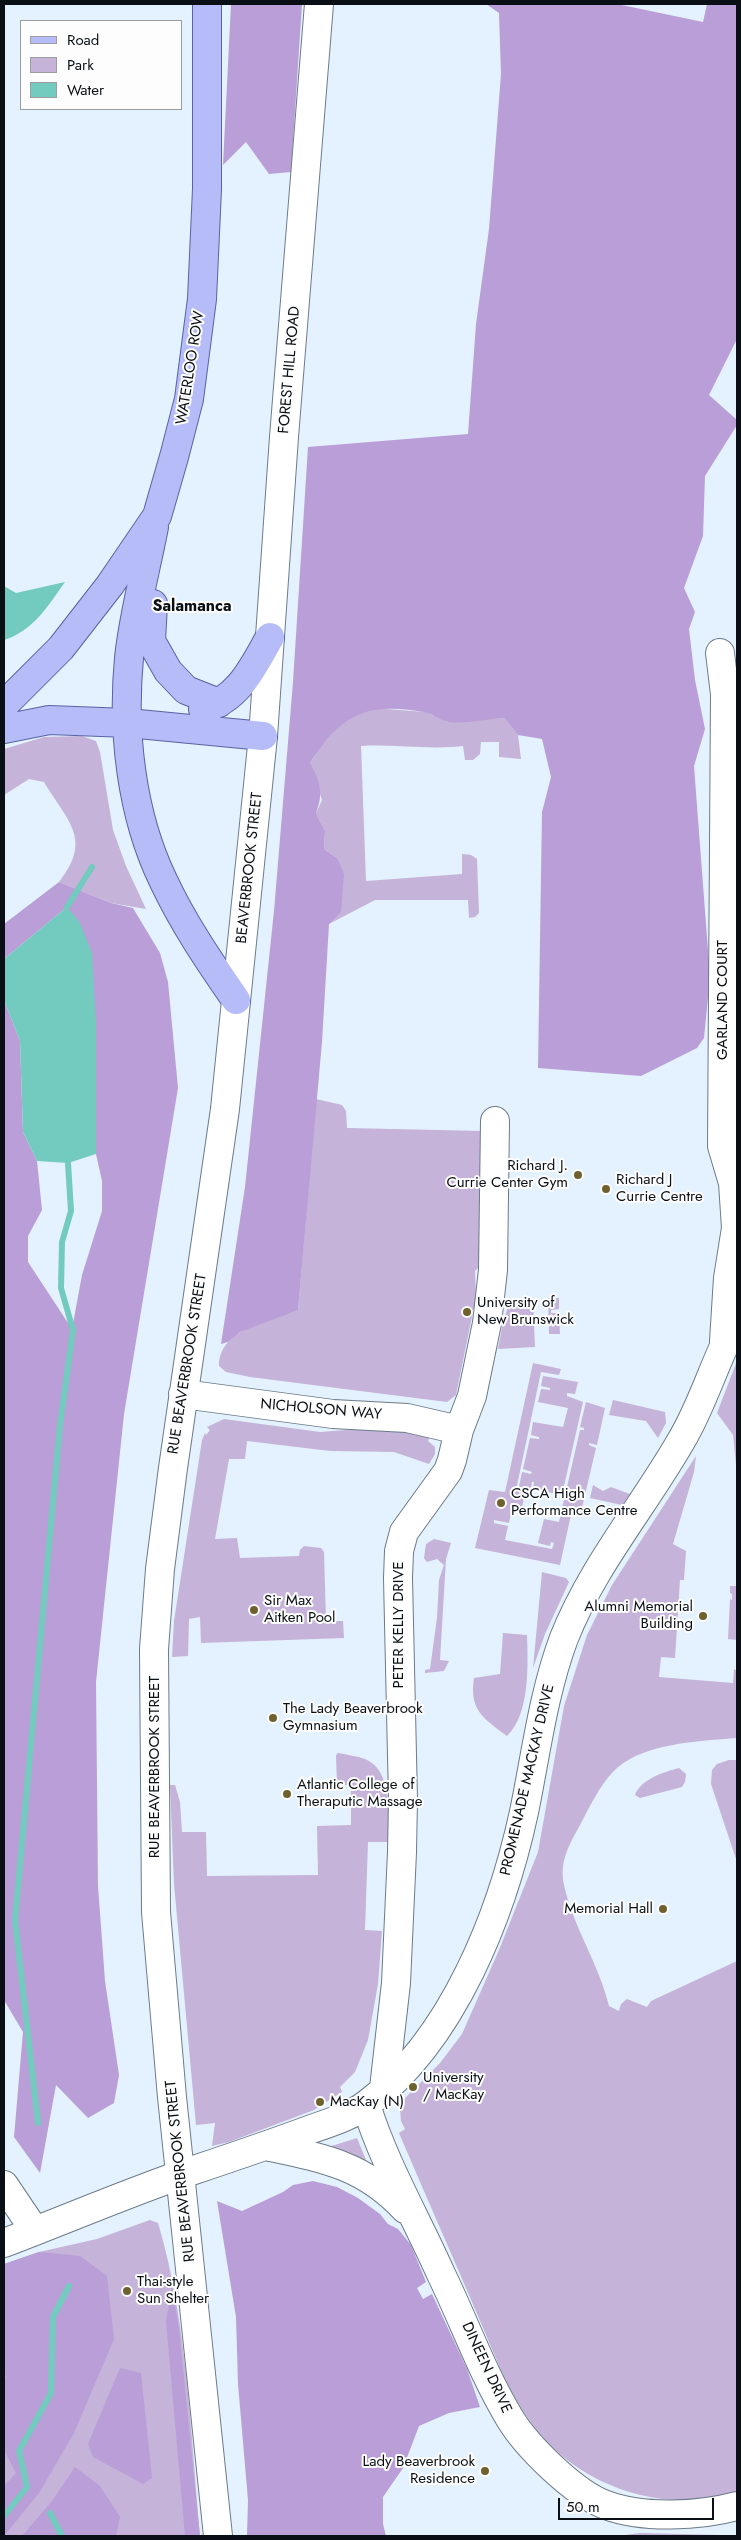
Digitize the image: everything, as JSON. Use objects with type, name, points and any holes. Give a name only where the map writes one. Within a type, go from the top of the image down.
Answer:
[{"type":"main road","name":"WATERLOO ROW","points":[[4,704],[61,648],[110,585],[157,516],[189,399],[202,299],[207,189],[207,4]]},
{"type":"main road","points":[[157,516],[151,642],[158,657],[176,682],[198,696],[219,703]]},
{"type":"main road","points":[[157,516],[129,658],[128,752],[145,833],[162,879],[200,948],[236,1000]]},
{"type":"main road","points":[[128,723],[186,714],[219,703],[233,694],[243,683],[270,637]]},
{"type":"main road","points":[[4,729],[49,720],[128,723],[263,736]]},
{"type":"street","name":"FOREST HILL ROAD","points":[[263,736],[319,4]]},
{"type":"street","name":"GARLAND COURT","points":[[720,653],[731,693],[724,822],[722,1146],[733,1183],[736,1230],[728,1278],[723,1344]]},
{"type":"street","name":"BEAVERBROOK STREET","points":[[236,1000],[263,736]]},
{"type":"street","name":"RUE BEAVERBROOK STREET","points":[[218,2536],[156,1912],[154,1650],[160,1569],[183,1394],[210,1220],[236,1000]]},
{"type":"street","name":"PETER KELLY DRIVE","points":[[375,2096],[396,1983],[403,1800],[399,1552],[404,1532],[448,1470],[459,1430],[472,1396],[491,1303],[494,1121]]},
{"type":"street","name":"PROMENADE MACKAY DRIVE","points":[[4,2243],[181,2175],[266,2146],[350,2114],[375,2096],[431,2036],[452,2007],[469,1974],[488,1929],[515,1847],[546,1702],[564,1639],[592,1580],[692,1422],[723,1344],[737,1320]]},
{"type":"street","name":"NICHOLSON WAY","points":[[183,1394],[333,1414],[407,1418],[459,1430]]},
{"type":"street","name":"DINEEN DRIVE","points":[[375,2096],[375,2134],[420,2226],[490,2382],[510,2419],[554,2468],[575,2486],[605,2505],[624,2510],[675,2514],[700,2513],[737,2506]]},
{"type":"street","points":[[266,2146],[327,2160],[372,2179],[388,2190],[420,2226]]},
{"type":"street","points":[[4,2185],[36,2231]]},
{"type":"green space","points":[[374,708],[425,712],[447,722],[506,718],[518,735],[521,759],[499,757],[499,742],[481,742],[480,754],[473,760],[465,760],[463,746],[361,746],[366,881],[462,874],[462,854],[471,855],[477,859],[479,913],[475,917],[469,918],[468,900],[375,900],[329,924],[337,858],[324,849],[325,831],[316,813],[322,800],[310,763],[322,745],[346,719]]},
{"type":"green space","points":[[82,736],[96,741],[100,752],[113,830],[126,866],[146,909],[111,903],[59,882],[69,867],[76,842],[68,820],[44,782],[29,779],[4,795],[4,749],[44,737]]},
{"type":"green space","points":[[316,1099],[342,1105],[346,1111],[347,1128],[483,1131],[479,1267],[475,1271],[476,1297],[456,1395],[447,1402],[250,1377],[226,1372],[219,1366],[221,1353],[227,1343],[237,1335],[261,1322],[298,1310]]},
{"type":"green space","points":[[548,1298],[559,1298],[559,1309],[551,1310],[551,1313],[559,1313],[560,1334],[549,1334]]},
{"type":"green space","points":[[533,1302],[535,1347],[498,1349],[503,1322],[509,1304]]},
{"type":"green space","points":[[737,1361],[737,1474],[733,1435],[717,1413]]},
{"type":"green space","points":[[533,1363],[561,1369],[559,1375],[541,1372],[516,1490],[526,1492],[521,1510],[512,1509],[509,1523],[494,1520],[494,1523],[508,1526],[505,1540],[552,1549],[554,1543],[551,1542],[550,1546],[538,1543],[544,1519],[559,1522],[566,1491],[570,1491],[570,1488],[567,1487],[580,1430],[584,1430],[584,1428],[580,1427],[586,1402],[605,1408],[597,1445],[589,1443],[589,1445],[596,1448],[581,1512],[572,1510],[560,1565],[475,1548],[489,1490],[505,1492]]},
{"type":"green space","points":[[543,1376],[578,1382],[575,1394],[567,1393],[567,1396],[583,1402],[562,1495],[533,1489],[534,1482],[532,1482],[531,1489],[519,1487],[522,1472],[531,1474],[532,1472],[523,1469],[530,1438],[539,1439],[539,1437],[531,1435],[533,1422],[563,1427],[568,1408],[538,1402],[541,1389],[550,1390],[550,1388],[541,1386]]},
{"type":"green space","points":[[613,1400],[665,1412],[666,1423],[658,1438],[646,1421],[609,1415]]},
{"type":"green space","points":[[224,1419],[320,1432],[372,1428],[400,1429],[430,1436],[428,1441],[435,1447],[435,1454],[429,1464],[394,1452],[330,1451],[247,1441],[245,1459],[229,1459],[215,1539],[237,1538],[240,1558],[299,1556],[300,1550],[304,1546],[321,1548],[324,1552],[326,1621],[343,1621],[344,1638],[201,1643],[200,1617],[189,1619],[188,1656],[172,1657],[174,1621],[202,1440],[205,1433],[206,1435],[210,1430],[207,1427]]},
{"type":"green space","points":[[696,1456],[694,1472],[673,1544],[686,1551],[684,1580],[680,1580],[675,1658],[661,1657],[659,1677],[733,1683],[734,1669],[737,1671],[737,1738],[670,1745],[637,1755],[623,1763],[607,1779],[594,1798],[569,1847],[563,1869],[564,1885],[573,1916],[605,1990],[609,2006],[619,2011],[621,2004],[627,1999],[647,2007],[651,2001],[737,1961],[737,2492],[709,2499],[680,2500],[652,2497],[624,2490],[597,2479],[573,2464],[551,2446],[532,2424],[523,2412],[502,2372],[399,2133],[405,2129],[401,2121],[400,2109],[405,2098],[440,2063],[462,2034],[499,1950],[538,1852],[564,1706],[587,1635],[612,1585]]},
{"type":"green space","points":[[593,1485],[603,1491],[611,1487],[630,1494],[622,1505],[590,1498]]},
{"type":"green space","points":[[434,1539],[451,1543],[446,1559],[440,1660],[449,1661],[444,1671],[425,1673],[425,1670],[430,1669],[437,1618],[439,1580],[444,1565],[437,1559],[427,1562],[424,1558],[426,1544]]},
{"type":"green space","points":[[542,1572],[566,1578],[569,1582],[545,1634],[533,1668]]},
{"type":"green space","points":[[730,1586],[737,1586],[737,1640],[728,1639],[730,1599],[732,1600]]},
{"type":"green space","points":[[503,1633],[527,1635],[528,1660],[524,1702],[515,1727],[507,1736],[491,1724],[480,1712],[476,1706],[473,1689],[474,1678],[500,1674]]},
{"type":"green space","points":[[338,1753],[365,1759],[374,1765],[381,1773],[385,1784],[389,1808],[388,1842],[368,1842],[365,1930],[382,1931],[378,1984],[368,2040],[355,2072],[340,2087],[342,2092],[314,2110],[229,2142],[212,2146],[215,2123],[196,2125],[174,1884],[170,1785],[175,1785],[180,1802],[182,1832],[206,1832],[207,1876],[318,1875],[317,1826],[351,1825],[351,1785],[337,1785],[336,1755]]},
{"type":"green space","points":[[729,1760],[737,1760],[737,1862],[711,1784],[712,1770],[717,1764]]},
{"type":"green space","points":[[679,1768],[686,1774],[682,1787],[640,1798],[635,1795],[638,1789],[648,1780]]},
{"type":"green space","points":[[357,2138],[368,2165],[325,2148]]},
{"type":"green space","points":[[150,2220],[158,2223],[176,2298],[182,2338],[200,2536],[4,2536],[4,2264],[39,2252],[97,2239]]},
{"type":"green space","points":[[640,2533],[721,2535],[617,2536]]},
{"type":"shaded area","points":[[231,4],[302,4],[291,172],[269,174],[246,142],[223,165]]},
{"type":"shaded area","points":[[486,4],[617,4],[703,22],[707,4],[737,4],[737,339],[709,395],[737,420],[737,425],[705,476],[703,536],[684,588],[695,612],[689,629],[695,680],[705,729],[694,766],[710,977],[704,1038],[697,1048],[641,1076],[538,1068],[542,812],[551,777],[542,739],[518,735],[505,718],[448,722],[426,713],[403,709],[370,711],[344,723],[333,733],[310,763],[320,787],[320,799],[316,813],[325,831],[324,849],[337,858],[344,874],[341,912],[329,924],[322,1042],[298,1310],[240,1332],[228,1342],[221,1344],[245,1187],[274,911],[293,682],[308,447],[468,434],[476,324],[489,229],[501,74],[499,13]]},
{"type":"shaded area","points":[[59,882],[111,903],[133,908],[160,953],[168,982],[178,1088],[124,1414],[96,1682],[98,1886],[105,1981],[119,2075],[114,2103],[88,2118],[56,2085],[40,2173],[14,2137],[23,2032],[4,2000],[4,1000],[20,1041],[23,1132],[37,1161],[42,1210],[28,1236],[28,1262],[72,1329],[82,1275],[102,1211],[102,1181],[96,1154],[96,1024],[67,907],[4,959],[4,924]]},
{"type":"shaded area","points":[[313,2181],[337,2187],[358,2198],[380,2214],[388,2224],[398,2229],[411,2245],[426,2282],[417,2288],[423,2299],[432,2294],[467,2369],[480,2407],[449,2413],[419,2426],[403,2468],[383,2497],[383,2524],[386,2536],[247,2536],[248,2500],[238,2384],[236,2317],[217,2201],[242,2211],[283,2192],[293,2185]]},
{"type":"shaded area","points":[[39,2252],[80,2256],[107,2276],[114,2339],[74,2433],[39,2493],[4,2536],[4,2486],[16,2473],[4,2450],[4,2382],[6,2376],[4,2374],[4,2264]]},
{"type":"shaded area","points":[[172,2287],[179,2328],[200,2536],[185,2536],[166,2321]]},
{"type":"shaded area","points":[[120,2368],[141,2373],[152,2478],[143,2484],[93,2457],[88,2444]]},
{"type":"shaded area","points":[[75,2467],[100,2486],[120,2517],[116,2536],[22,2536],[52,2501]]},
{"type":"water","points":[[65,582],[46,609],[32,624],[23,631],[4,640],[4,586],[16,593]]},
{"type":"water","points":[[67,907],[79,921],[92,953],[96,1024],[96,1154],[68,1163],[37,1161],[23,1132],[20,1041],[4,1000],[4,959]]},
{"type":"waterway","points":[[67,907],[92,867]]},
{"type":"waterway","points":[[38,2123],[15,1920],[60,1425],[73,1330],[61,1288],[62,1242],[71,1211],[68,1163]]},
{"type":"waterway","points":[[4,2516],[27,2487],[19,2451],[51,2393],[53,2317],[69,2286]]},
{"type":"waterway","points":[[50,2513],[62,2536]]},
{"type":"place","name":"Richard J. Currie Center Gym","points":[[578,1175]]},
{"type":"place","name":"Richard J Currie Centre","points":[[606,1189]]},
{"type":"place","name":"University of New Brunswick","points":[[467,1312]]},
{"type":"place","name":"CSCA High Performance Centre","points":[[501,1503]]},
{"type":"place","name":"Sir Max Aitken Pool","points":[[254,1610]]},
{"type":"place","name":"Alumni Memorial Building","points":[[703,1616]]},
{"type":"place","name":"The Lady Beaverbrook Gymnasium","points":[[273,1718]]},
{"type":"place","name":"Atlantic College of Theraputic Massage","points":[[287,1794]]},
{"type":"place","name":"Memorial Hall","points":[[663,1909]]},
{"type":"place","name":"University / MacKay","points":[[413,2087]]},
{"type":"place","name":"MacKay (N)","points":[[320,2102]]},
{"type":"place","name":"Thai-style Sun Shelter","points":[[127,2291]]},
{"type":"place","name":"Lady Beaverbrook Residence","points":[[485,2471]]},
{"type":"district","name":"Salamanca","points":[[192,607]]}]
